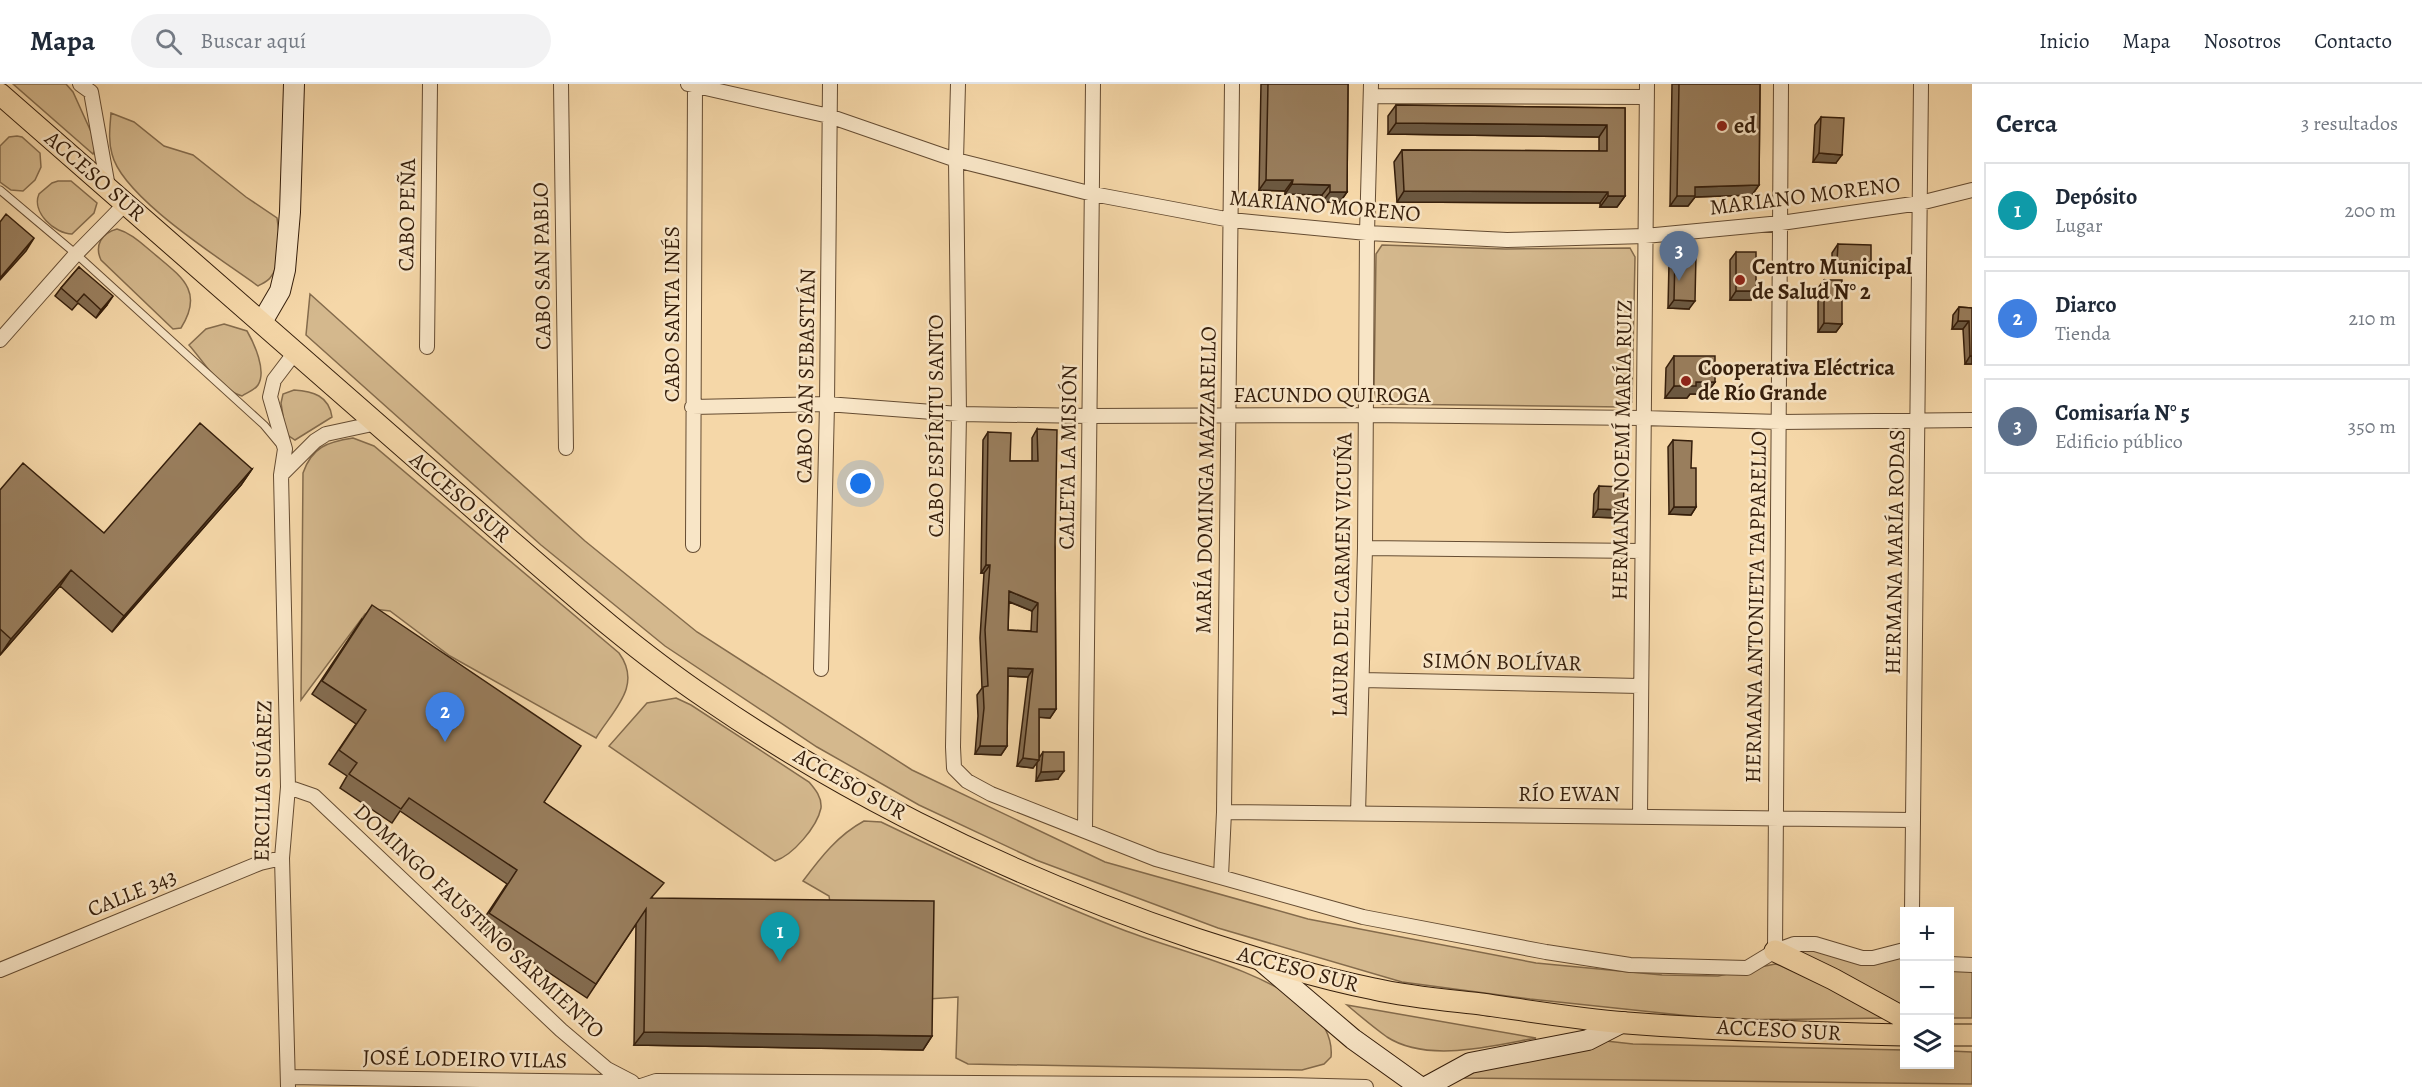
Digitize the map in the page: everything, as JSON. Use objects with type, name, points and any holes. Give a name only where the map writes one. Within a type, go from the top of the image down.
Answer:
[{"type":"main road","name":"ACCESO SUR","points":[[0,94],[575,597],[659,664],[705,698],[766,737],[867,796],[1006,865],[1138,919],[1259,959],[1376,990],[1623,1022],[1900,1035]]},
{"type":"main road","points":[[1775,951],[1900,1015]]},
{"type":"main road","points":[[1954,1035],[1972,1035]]},
{"type":"street","points":[[80,84],[91,92],[108,187]]},
{"type":"street","points":[[262,322],[280,291],[285,270],[290,212],[294,84]]},
{"type":"street","name":"CABO PEÑA","points":[[427,347],[430,84]]},
{"type":"street","name":"CABO SAN PABLO","points":[[561,84],[566,448]]},
{"type":"street","name":"MARIANO MORENO","points":[[693,84],[829,116],[956,160],[1093,195],[1231,220],[1367,233],[1507,240],[1645,236],[1781,223],[1920,203],[1972,190]]},
{"type":"street","name":"CABO SANTA INÉS","points":[[693,84],[693,545]]},
{"type":"street","name":"CABO SAN SEBASTIÁN","points":[[821,669],[827,404],[830,84]]},
{"type":"street","name":"CABO ESPÍRITU SANTO","points":[[958,84],[956,160],[959,414],[954,768],[967,781],[991,794],[1085,830]]},
{"type":"street","name":"CALETA LA MISIÓN","points":[[1085,830],[1093,84]]},
{"type":"street","name":"MARÍA DOMINGA MAZZARELLO","points":[[1221,876],[1224,812],[1232,84]]},
{"type":"street","name":"HERMANA ANTONIETA TAPPARELLO","points":[[1775,951],[1781,84]]},
{"type":"street","name":"HERMANA MARÍA RODAS","points":[[1912,907],[1921,84]]},
{"type":"street","points":[[1371,90],[1647,90]]},
{"type":"street","name":"LAURA DEL CARMEN VICUÑA","points":[[1358,814],[1365,548],[1367,233],[1371,90]]},
{"type":"street","name":"HERMANA NOEMÍ MARÍA RUIZ","points":[[1640,816],[1642,418],[1647,90]]},
{"type":"street","points":[[0,340],[76,254],[126,203]]},
{"type":"street","name":"ERCILIA SUÁREZ","points":[[288,1082],[282,858],[288,787],[281,475],[285,449],[270,397],[274,380],[296,351]]},
{"type":"street","name":"FACUNDO QUIROGA","points":[[692,407],[827,404],[959,414],[1090,416],[1366,415],[1780,422],[1972,420]]},
{"type":"street","points":[[281,475],[315,441],[326,434],[376,423]]},
{"type":"street","points":[[1365,548],[1642,551]]},
{"type":"street","name":"SIMÓN BOLÍVAR","points":[[1362,680],[1640,686]]},
{"type":"street","name":"DOMINGO FAUSTINO SARMIENTO","points":[[288,787],[314,796],[561,1030],[607,1069],[641,1087]]},
{"type":"street","name":"RÍO EWAN","points":[[1224,812],[1913,820]]},
{"type":"street","points":[[1085,830],[1156,859],[1363,917],[1546,952],[1630,964],[1747,968],[1775,951],[1794,945],[1815,944],[1862,958],[1873,958],[1900,951]]},
{"type":"street","name":"CALLE 343","points":[[0,970],[260,863],[282,858]]},
{"type":"street","points":[[1259,959],[1353,1039],[1420,1087]]},
{"type":"street","points":[[1954,964],[1972,965]]},
{"type":"street","points":[[1426,1087],[1470,1063],[1588,1040],[1623,1022]]},
{"type":"street","name":"JOSÉ LODEIRO VILAS","points":[[288,1082],[610,1082],[641,1087],[656,1081],[1366,1087]]},
{"type":"lane","points":[[0,190],[76,254],[264,425],[285,449]]},
{"type":"shaded area","points":[[13,84],[66,84],[73,92],[97,145],[93,154]]},
{"type":"shaded area","points":[[111,113],[134,122],[164,146],[193,155],[246,197],[277,218],[279,241],[277,265],[269,279],[258,286],[198,244],[153,208],[134,189],[120,171],[112,154]]},
{"type":"shaded area","points":[[9,137],[22,137],[40,153],[41,167],[35,180],[23,191],[11,190],[0,182],[0,146]]},
{"type":"shaded area","points":[[58,181],[71,181],[97,203],[94,213],[72,234],[52,226],[41,215],[38,208],[39,194]]},
{"type":"shaded area","points":[[117,229],[140,242],[172,269],[186,285],[191,303],[181,328],[173,329],[101,260],[98,249],[101,240],[107,233]]},
{"type":"shaded area","points":[[1382,245],[1505,249],[1630,248],[1635,257],[1632,402],[1624,407],[1381,404],[1377,401],[1374,390],[1376,254]]},
{"type":"shaded area","points":[[310,294],[585,541],[697,632],[912,770],[1105,862],[1308,919],[1536,963],[1662,975],[1718,976],[1775,964],[1791,967],[1889,1018],[1728,1020],[1530,999],[1402,982],[1218,928],[1036,860],[919,805],[817,747],[665,646],[541,545],[306,335]]},
{"type":"shaded area","points":[[224,324],[247,331],[260,365],[258,385],[242,396],[220,382],[189,345],[206,329]]},
{"type":"shaded area","points":[[294,390],[314,393],[324,399],[332,417],[295,440],[286,434],[281,403],[283,394]]},
{"type":"shaded area","points":[[353,438],[374,446],[619,653],[626,665],[627,687],[617,708],[596,738],[450,656],[390,611],[374,609],[365,614],[301,700],[303,473],[311,457],[322,447]]},
{"type":"shaded area","points":[[676,698],[691,705],[809,782],[816,790],[821,808],[815,823],[796,847],[782,858],[775,861],[609,746],[647,703]]},
{"type":"shaded area","points":[[864,821],[881,822],[1064,906],[1265,981],[1306,1006],[1317,1016],[1328,1036],[1331,1057],[1324,1064],[1302,1070],[968,1064],[956,1058],[958,997],[928,999],[831,909],[829,896],[803,881],[838,840]]},
{"type":"shaded area","points":[[1811,948],[1900,958],[1900,1009],[1797,952],[1797,949]]},
{"type":"shaded area","points":[[1954,969],[1972,969],[1972,1018],[1954,1018]]},
{"type":"shaded area","points":[[1347,1005],[1536,1038],[1460,1050],[1421,1049],[1403,1045],[1387,1037]]},
{"type":"shaded area","points":[[1606,1041],[1633,1044],[1900,1050],[1900,1069],[1954,1069],[1954,1051],[1972,1052],[1972,1084],[1459,1078],[1485,1068]]},
{"type":"building","points":[[1268,84],[1348,84],[1347,192],[1330,192],[1330,185],[1292,184],[1293,180],[1266,180]]},
{"type":"building","points":[[1679,84],[1760,84],[1759,185],[1695,187],[1695,196],[1677,196]]},
{"type":"building","points":[[1396,105],[1625,108],[1625,196],[1608,196],[1608,192],[1404,191],[1402,150],[1607,151],[1607,125],[1396,123]]},
{"type":"building","points":[[1821,117],[1844,118],[1842,155],[1819,153]]},
{"type":"building","points":[[6,214],[34,238],[0,278],[0,222]]},
{"type":"building","points":[[1838,244],[1871,245],[1871,262],[1837,261]]},
{"type":"building","points":[[1736,252],[1756,252],[1756,291],[1736,291]]},
{"type":"building","points":[[1675,254],[1696,254],[1695,301],[1674,300]]},
{"type":"building","points":[[79,267],[113,296],[101,310],[84,294],[77,302],[61,288]]},
{"type":"building","points":[[1824,280],[1842,280],[1842,324],[1824,323]]},
{"type":"building","points":[[1959,307],[1972,308],[1972,356],[1970,356],[1969,321],[1958,321]]},
{"type":"building","points":[[1674,356],[1715,356],[1715,382],[1696,382],[1696,386],[1674,386]]},
{"type":"building","points":[[200,423],[252,469],[124,616],[71,570],[11,639],[0,629],[0,490],[23,463],[104,533]]},
{"type":"building","points":[[1037,429],[1057,430],[1056,709],[1039,709],[1039,760],[1023,758],[1033,669],[1008,668],[1007,746],[980,746],[984,708],[983,687],[988,686],[985,630],[990,565],[986,565],[988,432],[1011,433],[1010,461],[1038,461]],"holes":[[[1009,591],[1038,603],[1037,632],[1008,630]]]},
{"type":"building","points":[[1673,440],[1692,441],[1691,468],[1696,468],[1696,507],[1674,507]]},
{"type":"building","points":[[1599,486],[1624,487],[1623,510],[1598,509]]},
{"type":"building","points":[[372,605],[581,746],[544,802],[664,883],[651,898],[934,901],[932,1036],[644,1032],[646,909],[596,984],[489,913],[517,870],[409,798],[401,809],[349,774],[357,763],[339,750],[366,710],[322,681]]},
{"type":"building","points":[[1043,752],[1064,752],[1064,771],[1041,772]]},
{"type":"place","name":"ed","points":[[1722,126]]},
{"type":"place","name":"Centro Municipal de Salud N° 2","points":[[1740,280]]},
{"type":"place","name":"Comisaría N° 5","points":[[1679,281]]},
{"type":"place","name":"Cooperativa Eléctrica de Río Grande","points":[[1686,381]]},
{"type":"place","name":"Diarco","points":[[445,742]]},
{"type":"place","name":"Depósito","points":[[780,962]]}]
